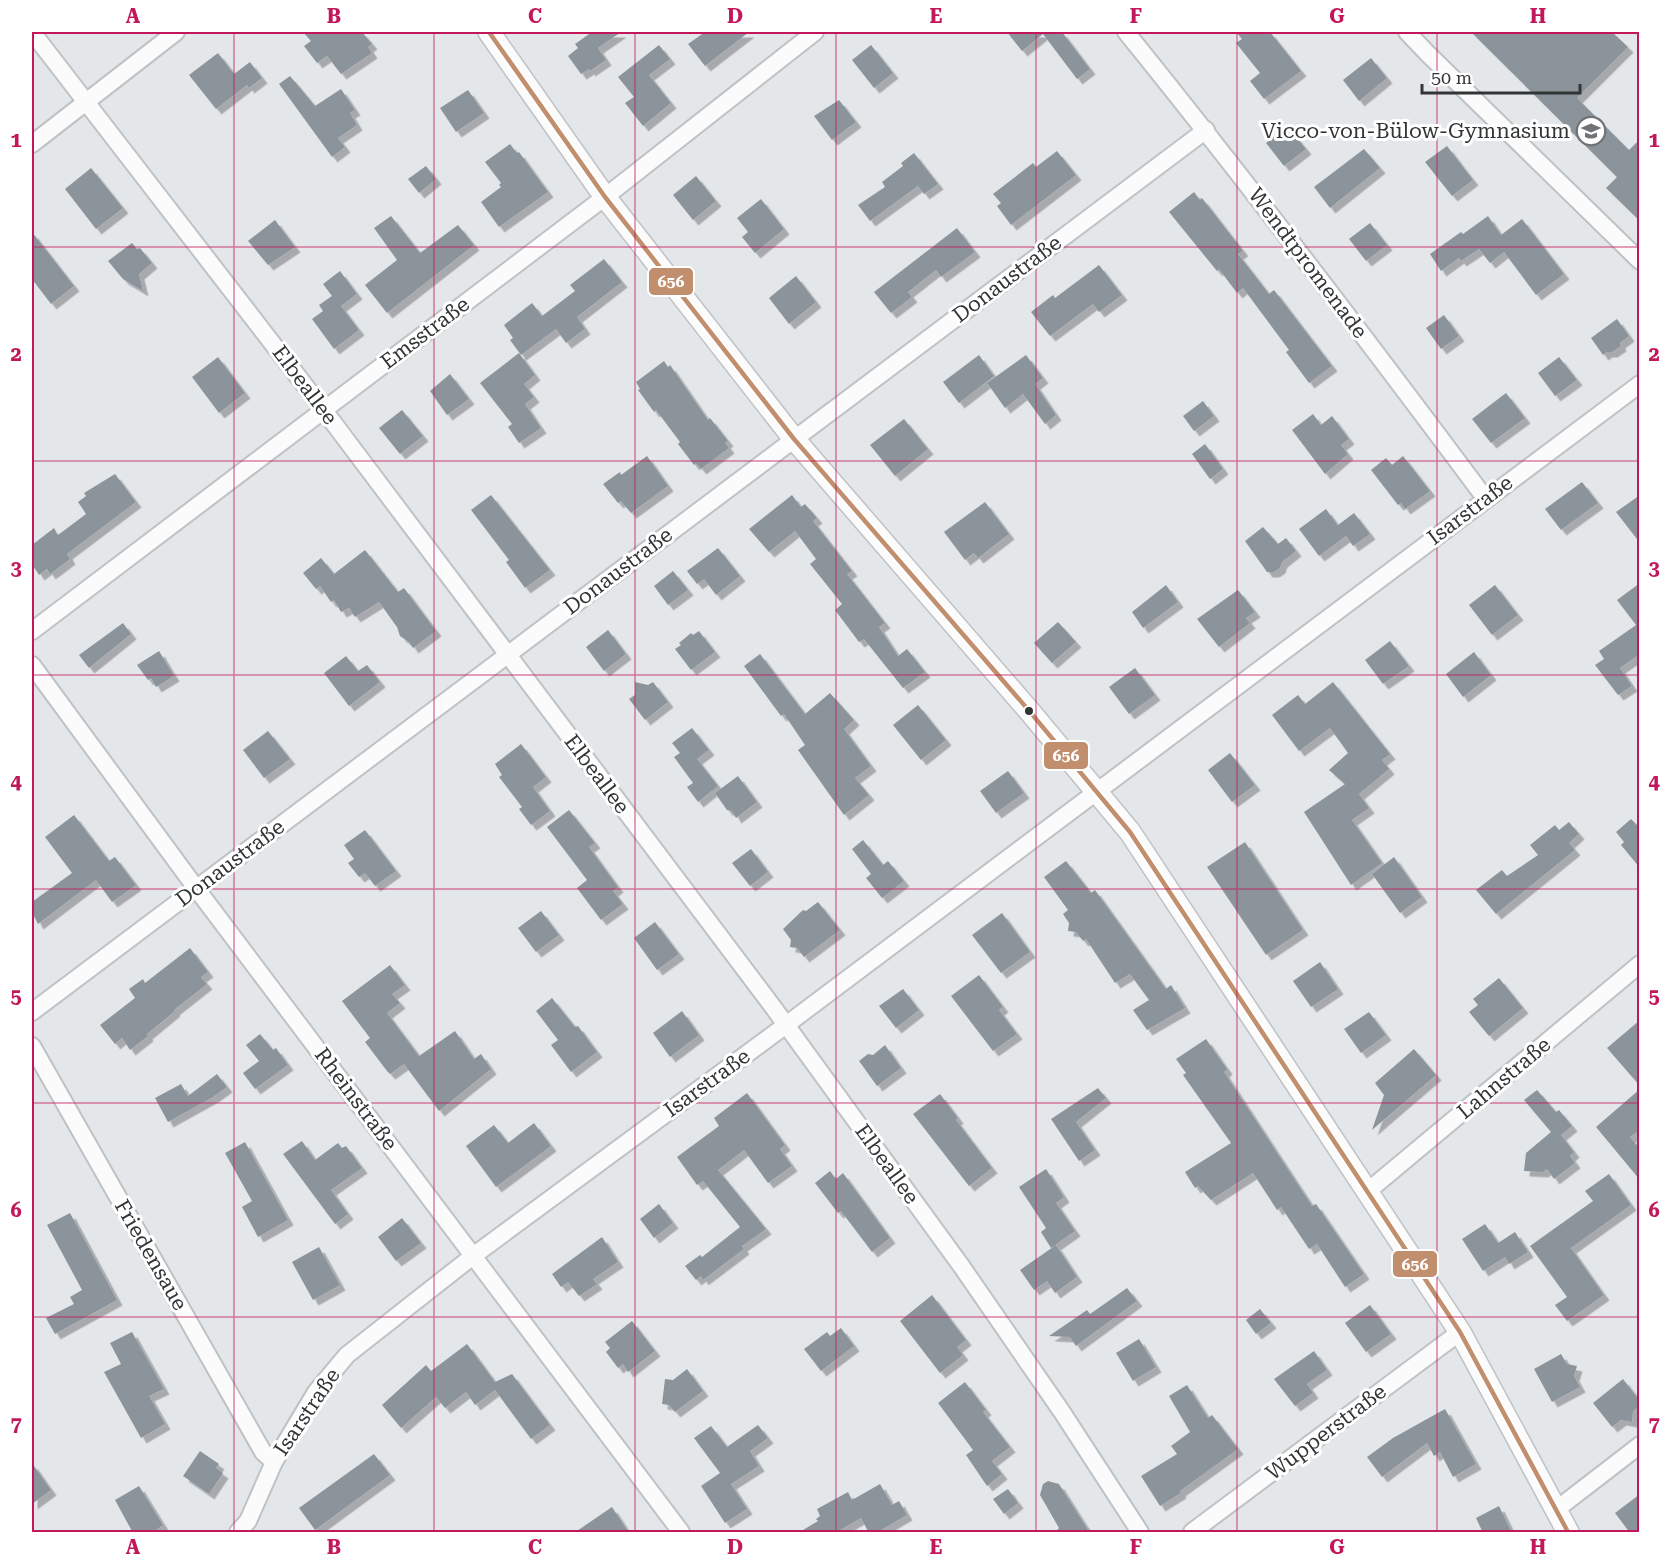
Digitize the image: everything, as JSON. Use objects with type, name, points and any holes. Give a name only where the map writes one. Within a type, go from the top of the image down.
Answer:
[{"type":"street","name":"Elbeallee","points":[[32,32],[323,409],[786,1025],[968,1276],[1062,1412],[1140,1533]]},
{"type":"street","points":[[32,144],[176,32]]},
{"type":"street","points":[[489,32],[605,197],[794,439],[1097,790],[1130,832],[1460,1332],[1568,1533]]},
{"type":"street","name":"Emsstraße","points":[[32,631],[605,197],[815,32]]},
{"type":"street","name":"Wendtpromenade","points":[[1126,32],[1206,130],[1342,306],[1485,498]]},
{"type":"street","points":[[1407,32],[1640,261]]},
{"type":"street","name":"Donaustraße","points":[[32,1012],[1206,130]]},
{"type":"street","name":"Isarstraße","points":[[238,1533],[248,1521],[274,1462],[316,1392],[346,1355],[474,1256],[786,1025],[1485,498],[1640,384]]},
{"type":"street","name":"Rheinstraße","points":[[32,664],[196,888],[681,1533]]},
{"type":"street","name":"Lahnstraße","points":[[1368,1191],[1640,964]]},
{"type":"street","name":"Friedensaue","points":[[32,1046],[262,1452],[274,1462]]},
{"type":"street","name":"Wupperstraße","points":[[1192,1533],[1460,1332]]},
{"type":"street","points":[[1557,1509],[1640,1445]]},
{"type":"building","points":[[303,32],[362,32],[372,44],[368,47],[372,53],[341,74],[327,56],[317,63],[304,46],[311,41]]},
{"type":"building","points":[[592,32],[621,32],[598,48],[606,60],[581,74],[568,56],[578,48],[575,44]]},
{"type":"building","points":[[705,32],[749,32],[705,66],[688,44]]},
{"type":"building","points":[[1007,32],[1062,32],[1090,69],[1077,79],[1043,34],[1022,51]]},
{"type":"building","points":[[1236,32],[1270,32],[1301,71],[1264,99],[1250,81],[1260,73],[1236,43],[1242,39]]},
{"type":"building","points":[[1471,32],[1612,32],[1628,47],[1577,98],[1629,150],[1640,139],[1640,221],[1606,188],[1617,177]]},
{"type":"building","points":[[659,45],[670,59],[649,75],[671,103],[643,126],[625,103],[634,97],[618,77]]},
{"type":"building","points":[[871,45],[893,73],[874,88],[852,60]]},
{"type":"building","points":[[218,53],[234,74],[250,62],[262,78],[249,88],[247,85],[216,109],[189,75]]},
{"type":"building","points":[[1371,58],[1387,78],[1359,101],[1343,80]]},
{"type":"building","points":[[290,76],[315,106],[341,89],[355,110],[350,113],[357,125],[338,138],[345,147],[332,157],[279,84]]},
{"type":"building","points":[[468,90],[484,113],[456,132],[440,108]]},
{"type":"building","points":[[839,100],[856,122],[832,140],[814,116]]},
{"type":"building","points":[[1287,126],[1306,149],[1284,166],[1266,143]]},
{"type":"building","points":[[510,144],[517,153],[519,152],[548,192],[499,227],[481,202],[501,187],[499,185],[501,183],[485,162]]},
{"type":"building","points":[[1447,146],[1473,180],[1452,196],[1425,162]]},
{"type":"building","points":[[1364,149],[1380,168],[1330,208],[1314,187]]},
{"type":"building","points":[[1057,151],[1076,175],[1011,225],[997,206],[1001,203],[993,194],[1033,163],[1036,167]]},
{"type":"building","points":[[914,153],[938,184],[924,194],[918,186],[870,221],[858,205],[885,187],[882,182],[903,166],[901,163]]},
{"type":"building","points":[[426,166],[436,179],[419,193],[408,179]]},
{"type":"building","points":[[91,168],[123,208],[96,229],[65,189]]},
{"type":"building","points":[[696,176],[716,201],[693,220],[673,195]]},
{"type":"building","points":[[1194,192],[1200,200],[1202,198],[1243,251],[1238,254],[1269,294],[1274,290],[1332,366],[1309,383],[1286,352],[1289,350],[1243,288],[1237,293],[1169,212]]},
{"type":"building","points":[[761,199],[784,229],[755,253],[742,237],[748,232],[737,218]]},
{"type":"building","points":[[391,216],[420,253],[458,225],[474,245],[387,313],[365,285],[397,260],[374,228]]},
{"type":"building","points":[[1488,216],[1501,235],[1522,219],[1564,274],[1536,295],[1504,252],[1490,263],[1479,249],[1461,261],[1459,258],[1441,271],[1430,254]]},
{"type":"building","points":[[275,220],[295,247],[268,265],[248,241]]},
{"type":"building","points":[[1370,223],[1387,245],[1366,261],[1349,239]]},
{"type":"building","points":[[957,228],[975,252],[941,277],[936,270],[908,292],[912,297],[891,313],[874,292]]},
{"type":"building","points":[[32,232],[74,286],[51,304],[32,279]]},
{"type":"building","points":[[132,243],[137,249],[140,248],[152,263],[139,274],[143,291],[123,279],[108,261]]},
{"type":"building","points":[[604,259],[622,282],[577,317],[585,329],[566,343],[556,329],[521,355],[510,340],[513,338],[504,325],[532,303],[542,316],[575,291],[570,285]]},
{"type":"building","points":[[1099,265],[1122,295],[1099,312],[1093,304],[1050,336],[1031,312],[1053,295],[1055,298]]},
{"type":"building","points":[[340,271],[357,294],[341,306],[359,330],[334,349],[312,319],[323,311],[319,305],[332,296],[323,284]]},
{"type":"building","points":[[796,276],[816,302],[789,324],[769,298]]},
{"type":"building","points":[[1444,315],[1459,336],[1441,349],[1426,328]]},
{"type":"building","points":[[1617,319],[1629,336],[1620,343],[1621,346],[1603,355],[1591,338]]},
{"type":"building","points":[[519,353],[535,375],[524,384],[534,397],[525,404],[541,428],[519,443],[508,427],[512,424],[480,383]]},
{"type":"building","points":[[979,355],[994,376],[959,403],[943,382]]},
{"type":"building","points":[[1026,355],[1043,378],[1035,384],[1056,415],[1045,424],[1023,394],[1005,408],[987,383]]},
{"type":"building","points":[[218,357],[245,393],[219,413],[192,377]]},
{"type":"building","points":[[1559,357],[1577,380],[1555,396],[1538,373]]},
{"type":"building","points":[[664,361],[668,367],[670,365],[708,420],[710,418],[728,441],[725,443],[729,448],[701,469],[696,463],[694,465],[678,444],[680,442],[638,390],[640,389],[636,382]]},
{"type":"building","points":[[450,374],[469,399],[447,415],[430,391]]},
{"type":"building","points":[[1506,393],[1525,418],[1491,443],[1472,419]]},
{"type":"building","points":[[1203,401],[1214,416],[1194,431],[1183,416]]},
{"type":"building","points":[[402,410],[423,436],[400,454],[379,428]]},
{"type":"building","points":[[1313,414],[1321,425],[1332,416],[1349,439],[1341,445],[1348,454],[1325,474],[1292,430]]},
{"type":"building","points":[[904,419],[928,449],[895,476],[870,445]]},
{"type":"building","points":[[1205,444],[1223,469],[1210,479],[1192,454]]},
{"type":"building","points":[[647,456],[668,486],[631,513],[621,501],[618,503],[603,484],[620,472],[621,475]]},
{"type":"building","points":[[1403,456],[1430,491],[1405,509],[1401,503],[1398,505],[1371,470],[1386,458],[1392,465]]},
{"type":"building","points":[[115,474],[136,502],[67,554],[70,559],[57,569],[50,574],[47,569],[39,575],[32,564],[32,545],[54,528],[58,535],[86,514],[78,502],[86,496],[84,493]]},
{"type":"building","points":[[1582,482],[1598,503],[1561,530],[1545,509]]},
{"type":"building","points":[[491,495],[550,570],[525,588],[506,562],[509,560],[471,510]]},
{"type":"building","points":[[792,495],[801,507],[805,504],[817,518],[813,521],[852,571],[847,574],[885,623],[879,627],[898,656],[907,649],[925,672],[903,688],[864,639],[859,642],[835,610],[842,604],[810,564],[816,559],[795,531],[769,552],[749,529]]},
{"type":"building","points":[[1640,495],[1640,543],[1616,512]]},
{"type":"building","points":[[985,502],[1009,534],[978,558],[974,553],[965,560],[944,532]]},
{"type":"building","points":[[1326,509],[1339,527],[1338,525],[1354,513],[1370,534],[1353,546],[1346,536],[1319,556],[1299,529]]},
{"type":"building","points":[[1263,527],[1278,544],[1286,538],[1296,551],[1274,572],[1267,572],[1245,541]]},
{"type":"building","points":[[718,548],[740,576],[716,595],[704,579],[697,584],[687,571]]},
{"type":"building","points":[[365,550],[398,592],[404,588],[436,631],[413,648],[400,636],[397,627],[379,602],[355,617],[349,608],[341,612],[334,600],[331,602],[320,586],[316,589],[303,573],[321,558],[334,574]]},
{"type":"building","points":[[673,571],[688,590],[668,605],[654,586]]},
{"type":"building","points":[[1640,583],[1640,654],[1620,668],[1632,686],[1618,695],[1595,665],[1604,659],[1599,651],[1636,625],[1617,600]]},
{"type":"building","points":[[1166,585],[1178,602],[1143,628],[1132,612]]},
{"type":"building","points":[[1495,585],[1518,615],[1492,635],[1469,605]]},
{"type":"building","points":[[1238,590],[1255,612],[1246,618],[1250,623],[1219,647],[1197,619]]},
{"type":"building","points":[[1058,622],[1076,642],[1052,663],[1034,643]]},
{"type":"building","points":[[123,623],[131,634],[89,668],[79,655]]},
{"type":"building","points":[[608,630],[626,654],[604,671],[586,647]]},
{"type":"building","points":[[699,631],[715,652],[691,670],[675,649],[691,633],[693,635]]},
{"type":"building","points":[[1390,641],[1409,666],[1383,684],[1365,660]]},
{"type":"building","points":[[159,651],[174,676],[156,687],[151,678],[148,680],[137,665]]},
{"type":"building","points":[[1474,652],[1491,675],[1463,697],[1446,674]]},
{"type":"building","points":[[760,654],[805,714],[830,693],[854,720],[844,729],[871,766],[855,778],[869,795],[844,815],[798,750],[805,745],[784,714],[781,716],[744,666]]},
{"type":"building","points":[[346,656],[358,671],[367,665],[380,682],[349,706],[324,673]]},
{"type":"building","points":[[1135,668],[1155,695],[1129,714],[1109,687]]},
{"type":"building","points":[[635,682],[648,685],[653,682],[668,702],[645,720],[629,699],[635,695]]},
{"type":"building","points":[[1333,682],[1390,754],[1382,760],[1389,769],[1359,794],[1369,808],[1352,820],[1382,863],[1351,885],[1304,812],[1345,784],[1329,770],[1348,753],[1330,728],[1299,751],[1272,715],[1298,695],[1305,704]]},
{"type":"building","points":[[918,705],[946,740],[921,760],[893,725]]},
{"type":"building","points":[[692,728],[709,750],[697,759],[718,786],[698,802],[687,787],[693,783],[674,757],[680,753],[672,743]]},
{"type":"building","points":[[268,731],[290,759],[264,778],[243,750]]},
{"type":"building","points":[[521,744],[546,777],[533,787],[550,811],[531,825],[519,809],[522,807],[499,777],[502,775],[495,764]]},
{"type":"building","points":[[1230,753],[1255,785],[1232,802],[1208,770]]},
{"type":"building","points":[[1008,771],[1024,793],[996,813],[980,791]]},
{"type":"building","points":[[738,776],[757,802],[736,818],[715,793]]},
{"type":"building","points":[[569,810],[595,843],[589,847],[618,887],[613,891],[623,904],[601,920],[577,888],[587,880],[547,827]]},
{"type":"building","points":[[74,815],[109,861],[115,857],[136,885],[112,902],[96,880],[38,924],[32,912],[32,902],[72,873],[45,837]]},
{"type":"building","points":[[1631,819],[1640,828],[1640,868],[1621,845],[1624,842],[1616,832]]},
{"type":"building","points":[[1569,822],[1579,834],[1569,843],[1575,850],[1496,914],[1476,890],[1502,870],[1507,876],[1538,855],[1530,845],[1555,825],[1559,830]]},
{"type":"building","points":[[365,830],[396,871],[375,886],[365,873],[359,877],[348,863],[354,859],[344,845]]},
{"type":"building","points":[[863,840],[883,865],[888,861],[904,881],[882,898],[866,878],[871,874],[852,849]]},
{"type":"building","points":[[1245,842],[1303,930],[1266,955],[1207,867]]},
{"type":"building","points":[[751,849],[768,872],[750,886],[732,863]]},
{"type":"building","points":[[1394,857],[1422,897],[1400,913],[1372,874]]},
{"type":"building","points":[[1066,861],[1091,893],[1095,890],[1166,989],[1171,985],[1185,1008],[1147,1030],[1133,1010],[1149,1000],[1130,974],[1115,983],[1086,939],[1083,941],[1076,932],[1068,931],[1069,923],[1063,914],[1068,910],[1044,877]]},
{"type":"building","points":[[818,902],[840,930],[804,957],[797,948],[790,947],[791,940],[783,929],[803,910],[806,911]]},
{"type":"building","points":[[541,911],[559,935],[536,952],[518,928]]},
{"type":"building","points":[[1002,913],[1030,952],[1001,973],[972,935]]},
{"type":"building","points":[[655,922],[679,954],[657,970],[634,938]]},
{"type":"building","points":[[190,948],[208,972],[201,977],[207,984],[130,1050],[122,1038],[115,1044],[100,1025],[135,998],[129,989],[143,979],[145,983]]},
{"type":"building","points":[[1320,962],[1338,989],[1311,1007],[1293,981]]},
{"type":"building","points":[[390,965],[405,985],[392,994],[400,1003],[387,1013],[419,1056],[455,1031],[474,1059],[481,1054],[491,1069],[439,1111],[404,1064],[390,1074],[387,1071],[365,1042],[370,1038],[342,1001]]},
{"type":"building","points":[[979,975],[1003,1007],[999,1010],[1017,1034],[993,1051],[951,996]]},
{"type":"building","points":[[1499,978],[1523,1008],[1489,1036],[1469,1012],[1478,1005],[1473,999]]},
{"type":"building","points":[[903,989],[919,1010],[896,1028],[879,1006]]},
{"type":"building","points":[[552,998],[575,1027],[578,1026],[597,1052],[571,1072],[551,1045],[558,1040],[536,1011]]},
{"type":"building","points":[[682,1011],[699,1035],[670,1057],[653,1033]]},
{"type":"building","points":[[1369,1012],[1386,1035],[1361,1053],[1344,1029]]},
{"type":"building","points":[[1640,1020],[1640,1086],[1607,1048]]},
{"type":"building","points":[[260,1034],[273,1050],[276,1048],[288,1065],[255,1089],[243,1073],[259,1061],[246,1045]]},
{"type":"building","points":[[1206,1039],[1227,1069],[1224,1072],[1312,1206],[1316,1204],[1364,1274],[1345,1287],[1317,1244],[1309,1249],[1281,1207],[1277,1210],[1253,1173],[1211,1200],[1198,1186],[1195,1188],[1185,1172],[1231,1143],[1183,1075],[1186,1073],[1176,1059]]},
{"type":"building","points":[[885,1045],[901,1068],[877,1086],[859,1061],[868,1054],[873,1055]]},
{"type":"building","points":[[1414,1049],[1436,1075],[1372,1130],[1384,1095],[1375,1083]]},
{"type":"building","points":[[217,1074],[227,1087],[168,1122],[155,1098],[181,1084],[188,1096]]},
{"type":"building","points":[[1098,1088],[1106,1098],[1076,1122],[1095,1150],[1079,1161],[1051,1119]]},
{"type":"building","points":[[1640,1089],[1640,1130],[1630,1137],[1640,1149],[1640,1180],[1596,1127]]},
{"type":"building","points":[[1537,1090],[1556,1112],[1559,1110],[1572,1126],[1561,1135],[1574,1152],[1570,1156],[1575,1163],[1554,1179],[1547,1169],[1543,1172],[1524,1171],[1526,1153],[1551,1132],[1524,1100]]},
{"type":"building","points":[[747,1093],[785,1145],[780,1149],[792,1166],[768,1183],[744,1150],[718,1170],[766,1229],[742,1246],[744,1249],[703,1280],[701,1276],[696,1280],[685,1266],[700,1255],[702,1257],[740,1227],[703,1181],[697,1185],[677,1157],[719,1126],[714,1118]]},
{"type":"building","points":[[940,1094],[958,1118],[956,1120],[992,1168],[969,1186],[913,1114]]},
{"type":"building","points":[[534,1123],[551,1146],[496,1187],[466,1146],[494,1125],[508,1143]]},
{"type":"building","points":[[302,1141],[315,1160],[338,1143],[342,1148],[346,1146],[362,1168],[331,1190],[348,1214],[335,1224],[283,1154]]},
{"type":"building","points":[[245,1142],[288,1220],[258,1237],[242,1207],[252,1201],[225,1153]]},
{"type":"building","points":[[1046,1169],[1064,1197],[1056,1203],[1075,1231],[1051,1248],[1041,1232],[1046,1228],[1019,1187]]},
{"type":"building","points":[[830,1171],[836,1179],[843,1173],[890,1238],[872,1252],[841,1211],[838,1213],[815,1183]]},
{"type":"building","points":[[1609,1174],[1631,1205],[1571,1248],[1604,1295],[1567,1321],[1555,1305],[1567,1297],[1530,1246],[1593,1201],[1585,1191]]},
{"type":"building","points":[[659,1204],[673,1223],[654,1238],[640,1219]]},
{"type":"building","points":[[70,1213],[117,1300],[55,1334],[46,1318],[74,1304],[70,1297],[82,1290],[47,1225]]},
{"type":"building","points":[[402,1218],[421,1243],[396,1261],[378,1237]]},
{"type":"building","points":[[1485,1224],[1498,1243],[1515,1232],[1528,1252],[1509,1264],[1505,1257],[1483,1271],[1462,1239]]},
{"type":"building","points":[[602,1237],[618,1262],[593,1279],[597,1284],[579,1296],[568,1282],[561,1287],[552,1274]]},
{"type":"building","points":[[1056,1245],[1077,1277],[1055,1293],[1047,1281],[1034,1290],[1020,1270]]},
{"type":"building","points":[[319,1247],[340,1285],[313,1300],[292,1262]]},
{"type":"building","points":[[1127,1288],[1137,1301],[1076,1346],[1070,1337],[1049,1336],[1087,1310],[1090,1314]]},
{"type":"building","points":[[932,1295],[966,1340],[957,1347],[963,1355],[940,1373],[900,1321]]},
{"type":"building","points":[[1370,1305],[1391,1334],[1366,1352],[1345,1323]]},
{"type":"building","points":[[1260,1309],[1271,1323],[1256,1334],[1246,1320]]},
{"type":"building","points":[[632,1321],[655,1351],[628,1372],[623,1364],[618,1368],[606,1352],[610,1348],[605,1342]]},
{"type":"building","points":[[841,1328],[854,1346],[821,1371],[804,1349],[827,1332],[830,1336]]},
{"type":"building","points":[[132,1332],[164,1389],[149,1396],[165,1424],[141,1438],[104,1372],[121,1364],[110,1343]]},
{"type":"building","points":[[1139,1339],[1156,1367],[1133,1381],[1116,1353]]},
{"type":"building","points":[[467,1344],[495,1382],[512,1374],[550,1425],[531,1439],[495,1390],[475,1405],[466,1392],[445,1408],[436,1397],[401,1428],[382,1405],[426,1365],[431,1371]]},
{"type":"building","points":[[1314,1351],[1327,1370],[1307,1384],[1313,1393],[1295,1406],[1274,1379]]},
{"type":"building","points":[[1561,1354],[1567,1364],[1577,1366],[1574,1376],[1580,1387],[1552,1402],[1534,1369]]},
{"type":"building","points":[[687,1369],[703,1391],[675,1412],[669,1405],[662,1404],[665,1379],[673,1380]]},
{"type":"building","points":[[1623,1379],[1640,1401],[1640,1406],[1633,1411],[1632,1422],[1621,1420],[1612,1427],[1593,1403]]},
{"type":"building","points":[[965,1382],[986,1410],[983,1412],[1010,1447],[992,1461],[1002,1474],[987,1486],[966,1455],[973,1450],[938,1403]]},
{"type":"building","points":[[1187,1385],[1208,1418],[1212,1415],[1238,1449],[1180,1491],[1181,1493],[1160,1506],[1141,1476],[1177,1454],[1171,1446],[1190,1432],[1169,1396]]},
{"type":"building","points":[[1445,1409],[1476,1464],[1453,1477],[1440,1452],[1434,1456],[1427,1443],[1382,1477],[1367,1457],[1393,1438]]},
{"type":"building","points":[[758,1425],[768,1438],[750,1451],[759,1466],[731,1484],[747,1509],[725,1523],[701,1486],[720,1473],[694,1438],[711,1426],[727,1447]]},
{"type":"building","points":[[200,1451],[219,1464],[216,1468],[223,1473],[209,1494],[183,1476]]},
{"type":"building","points":[[374,1454],[390,1475],[315,1530],[299,1508]]},
{"type":"building","points":[[32,1463],[51,1490],[32,1504]]},
{"type":"building","points":[[1048,1481],[1059,1484],[1090,1533],[1054,1533],[1059,1528],[1040,1495],[1043,1484]]},
{"type":"building","points":[[880,1484],[892,1505],[899,1501],[907,1515],[876,1533],[869,1533],[861,1518],[835,1533],[798,1533],[818,1521],[816,1519],[820,1516],[817,1509],[848,1492],[852,1500]]},
{"type":"building","points":[[139,1486],[163,1525],[152,1533],[133,1533],[115,1500]]},
{"type":"building","points":[[1008,1489],[1018,1503],[1004,1514],[993,1499]]},
{"type":"building","points":[[1640,1494],[1640,1533],[1630,1533],[1615,1513]]},
{"type":"building","points":[[1499,1506],[1512,1533],[1483,1533],[1476,1518]]},
{"type":"building","points":[[612,1507],[629,1533],[574,1533]]},
{"type":"transit line","name":"656","points":[[489,32],[605,197],[794,439],[1031,713],[1130,832],[1460,1332],[1568,1532]]},
{"type":"place","name":"Vicco-von-Bülow-Gymnasium","points":[[1591,131]]}]
